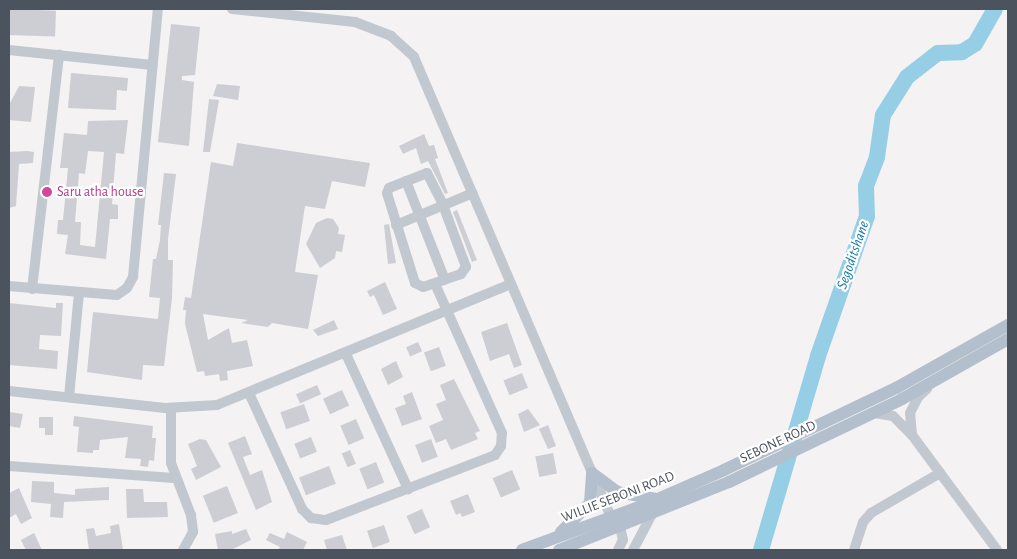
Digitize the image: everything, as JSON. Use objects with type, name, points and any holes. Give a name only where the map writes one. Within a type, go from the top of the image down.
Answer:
[{"type":"main road","name":"SEBONE ROAD","points":[[727,476],[834,418],[896,388],[1008,324]]},
{"type":"main road","points":[[871,414],[936,381],[1008,339]]},
{"type":"main road","name":"SEBONE ROAD","points":[[727,476],[840,430],[871,414]]},
{"type":"main road","points":[[592,473],[624,495],[658,499]]},
{"type":"main road","points":[[556,544],[590,503],[592,473]]},
{"type":"main road","name":"WILLIE SEBONI ROAD","points":[[556,544],[611,517],[727,476]]},
{"type":"main road","name":"WILLIE SEBONI ROAD","points":[[522,550],[556,544],[620,527],[652,515],[727,476]]},
{"type":"street","points":[[9,286],[117,295],[127,288],[132,277],[158,9]]},
{"type":"street","points":[[232,9],[276,11],[355,22],[374,28],[406,47],[420,68],[611,517],[620,527],[623,540],[618,550]]},
{"type":"street","points":[[9,50],[152,65]]},
{"type":"street","points":[[32,289],[59,55]]},
{"type":"street","points":[[427,174],[443,205],[466,268],[461,274],[424,287],[414,283],[387,191],[406,181],[427,174]]},
{"type":"street","points":[[406,181],[445,280]]},
{"type":"street","points":[[396,225],[473,193]]},
{"type":"street","points":[[249,393],[302,509],[312,518],[326,520],[495,455],[501,446],[502,433],[435,284]]},
{"type":"street","points":[[9,390],[171,408],[218,405],[346,354],[511,284]]},
{"type":"street","points":[[69,397],[79,293]]},
{"type":"street","points":[[346,354],[408,489]]},
{"type":"street","points":[[912,435],[910,418],[912,406],[936,381]]},
{"type":"street","points":[[171,408],[174,478],[191,514],[192,532],[183,550]]},
{"type":"street","points":[[871,414],[893,416],[912,435],[997,550]]},
{"type":"street","points":[[9,466],[174,478]]},
{"type":"street","points":[[854,550],[863,522],[871,513],[940,473]]},
{"type":"street","points":[[633,550],[652,515]]},
{"type":"building","points":[[9,9],[56,11],[55,37],[9,35]]},
{"type":"building","points":[[171,24],[200,27],[195,75],[182,76],[182,80],[194,82],[189,146],[158,142]]},
{"type":"building","points":[[71,73],[128,78],[127,91],[117,90],[116,110],[68,108]]},
{"type":"building","points":[[217,84],[240,86],[238,100],[213,96]]},
{"type":"building","points":[[19,86],[35,87],[31,122],[9,120],[9,105]]},
{"type":"building","points":[[209,99],[219,100],[210,152],[203,152]]},
{"type":"building","points":[[128,120],[124,154],[116,153],[112,204],[118,205],[118,219],[110,219],[106,259],[65,254],[68,235],[57,234],[58,220],[63,220],[68,168],[60,168],[64,133],[87,135],[88,121]],"holes":[[[88,151],[104,152],[95,247],[80,245],[81,222],[75,222],[79,173],[85,174]]]},
{"type":"building","points":[[424,134],[429,146],[434,145],[438,158],[435,159],[448,193],[445,194],[428,161],[421,164],[416,148],[403,154],[399,146]]},
{"type":"building","points":[[237,143],[370,163],[365,187],[332,181],[325,209],[305,206],[295,272],[318,275],[308,329],[272,323],[268,327],[241,323],[248,320],[203,314],[208,340],[229,328],[232,343],[247,340],[253,366],[227,371],[228,380],[220,381],[219,374],[205,376],[204,371],[197,372],[185,324],[186,310],[183,310],[185,297],[191,298],[211,162],[233,166]]},
{"type":"building","points":[[9,152],[34,152],[33,163],[19,164],[16,206],[9,208]]},
{"type":"building","points":[[164,173],[176,174],[168,239],[168,260],[173,260],[172,298],[164,366],[143,365],[142,380],[87,372],[93,312],[158,319],[160,298],[149,297],[153,259],[156,259],[160,240],[161,225],[158,225]]},
{"type":"building","points":[[457,210],[477,260],[472,262],[453,212]]},
{"type":"building","points":[[327,218],[333,219],[339,228],[338,234],[345,235],[342,252],[336,251],[335,258],[320,268],[306,244],[316,223]]},
{"type":"building","points":[[389,224],[396,263],[388,264],[384,225]]},
{"type":"building","points":[[385,282],[397,309],[383,315],[374,295],[370,297],[367,291]]},
{"type":"building","points":[[9,303],[56,308],[56,303],[63,303],[61,336],[40,335],[39,349],[58,351],[57,369],[9,365]]},
{"type":"building","points":[[334,320],[338,329],[318,336],[313,330]]},
{"type":"building","points":[[507,323],[522,365],[514,368],[509,354],[490,361],[481,332]]},
{"type":"building","points":[[418,342],[422,351],[410,356],[406,347]]},
{"type":"building","points":[[439,347],[446,366],[431,371],[424,352]]},
{"type":"building","points":[[396,361],[403,377],[388,385],[381,369]]},
{"type":"building","points":[[522,373],[528,388],[509,395],[503,380]]},
{"type":"building","points":[[454,379],[480,431],[475,433],[478,439],[451,450],[446,439],[436,443],[429,426],[443,420],[436,404],[446,400],[440,385]]},
{"type":"building","points":[[317,385],[321,394],[300,403],[296,394]]},
{"type":"building","points":[[342,390],[349,405],[330,414],[323,399]]},
{"type":"building","points":[[412,392],[422,419],[402,426],[395,408],[406,404],[403,396]]},
{"type":"building","points":[[304,404],[310,421],[286,429],[280,412]]},
{"type":"building","points":[[528,409],[540,425],[524,432],[518,414]]},
{"type":"building","points":[[9,412],[23,414],[20,428],[9,426]]},
{"type":"building","points":[[74,416],[153,426],[152,438],[156,438],[154,461],[149,460],[148,467],[140,466],[141,459],[125,458],[128,437],[100,440],[99,450],[93,450],[93,453],[77,452],[79,427],[73,426]]},
{"type":"building","points":[[39,417],[53,417],[53,435],[45,435],[45,428],[39,428]]},
{"type":"building","points":[[356,419],[364,438],[349,445],[340,426]]},
{"type":"building","points":[[548,425],[556,446],[548,449],[539,429]]},
{"type":"building","points":[[245,436],[252,454],[243,457],[250,475],[262,470],[272,502],[256,510],[228,443]]},
{"type":"building","points":[[311,437],[317,452],[300,459],[294,444]]},
{"type":"building","points":[[200,439],[206,440],[221,467],[196,480],[191,469],[197,466],[188,444]]},
{"type":"building","points":[[431,439],[438,457],[422,463],[415,445]]},
{"type":"building","points":[[350,450],[356,464],[348,467],[342,454]]},
{"type":"building","points":[[553,453],[557,474],[539,477],[535,456]]},
{"type":"building","points":[[376,462],[384,482],[368,489],[359,469]]},
{"type":"building","points":[[329,466],[336,484],[306,495],[299,477]]},
{"type":"building","points":[[512,470],[520,489],[501,498],[493,478]]},
{"type":"building","points":[[32,481],[54,482],[54,493],[75,495],[75,489],[109,487],[109,500],[64,502],[63,518],[50,517],[51,504],[31,502]]},
{"type":"building","points":[[227,486],[238,513],[214,523],[203,496]]},
{"type":"building","points":[[19,488],[32,518],[21,524],[16,514],[9,518],[9,493]]},
{"type":"building","points":[[126,489],[143,489],[144,502],[167,502],[168,517],[127,518]]},
{"type":"building","points":[[468,494],[475,512],[462,517],[460,513],[456,515],[450,501]]},
{"type":"building","points":[[422,509],[430,527],[415,534],[406,516]]},
{"type":"building","points":[[119,524],[123,550],[89,550],[86,529],[94,528],[96,536],[111,533],[110,526]]},
{"type":"building","points":[[384,525],[390,542],[373,548],[367,531]]},
{"type":"building","points":[[246,529],[251,540],[231,550],[218,550],[215,534],[232,531],[232,534]]},
{"type":"building","points":[[287,532],[307,542],[303,550],[278,550],[280,547],[266,540],[270,533],[284,539]]},
{"type":"building","points":[[34,533],[42,550],[26,550],[21,540]]},
{"type":"building","points":[[342,535],[347,550],[327,550],[324,540]]},
{"type":"waterway","name":"Segoditshane","points":[[761,550],[818,356],[867,216],[866,186],[877,157],[883,115],[907,77],[938,53],[962,52],[975,44],[995,9]]},
{"type":"place","name":"Saru atha house","points":[[47,192]]}]
